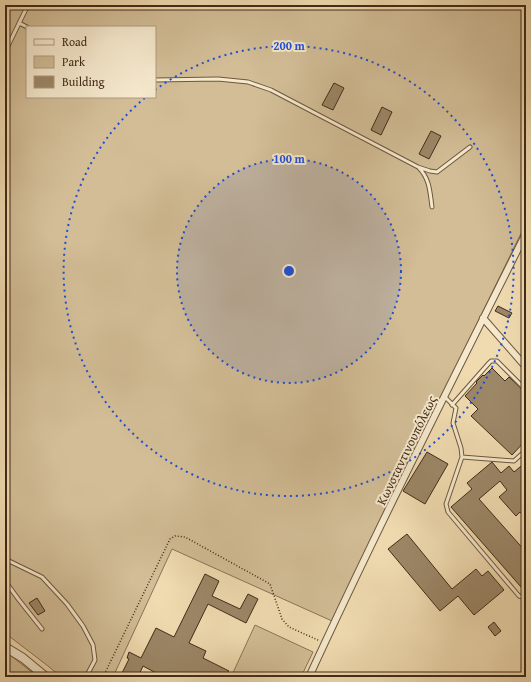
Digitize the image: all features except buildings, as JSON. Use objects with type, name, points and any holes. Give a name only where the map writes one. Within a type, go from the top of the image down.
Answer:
[{"type":"street","name":"Κωνσταντινουπόλεως","points":[[309,677],[444,396],[526,233]]},
{"type":"street","points":[[483,318],[526,367]]},
{"type":"street","points":[[5,647],[23,658],[46,677]]},
{"type":"lane","points":[[5,52],[28,5]]},
{"type":"lane","points":[[19,23],[26,26]]},
{"type":"lane","points":[[156,80],[218,79],[248,82],[271,90],[418,167],[430,171],[437,172],[470,147]]},
{"type":"lane","points":[[418,167],[425,174],[430,187],[432,207]]},
{"type":"lane","points":[[452,405],[491,361],[497,361],[526,390]]},
{"type":"lane","points":[[444,396],[456,408],[453,423],[461,448],[462,457],[446,504],[448,512],[519,596],[526,598]]},
{"type":"lane","points":[[462,457],[514,461],[526,450]]},
{"type":"lane","points":[[5,559],[42,577],[67,604],[83,626],[93,645],[94,660],[86,677]]},
{"type":"lane","points":[[5,580],[42,628]]},
{"type":"path","points":[[103,677],[170,539],[174,536],[185,538],[270,584],[282,619],[289,627],[324,644]]},
{"type":"green space","points":[[5,5],[526,5],[526,223],[332,621],[172,549],[113,677],[61,677],[5,633]]},
{"type":"green space","points":[[255,625],[313,652],[301,677],[231,677]]},
{"type":"green space","points":[[5,651],[38,677],[5,677]]}]
